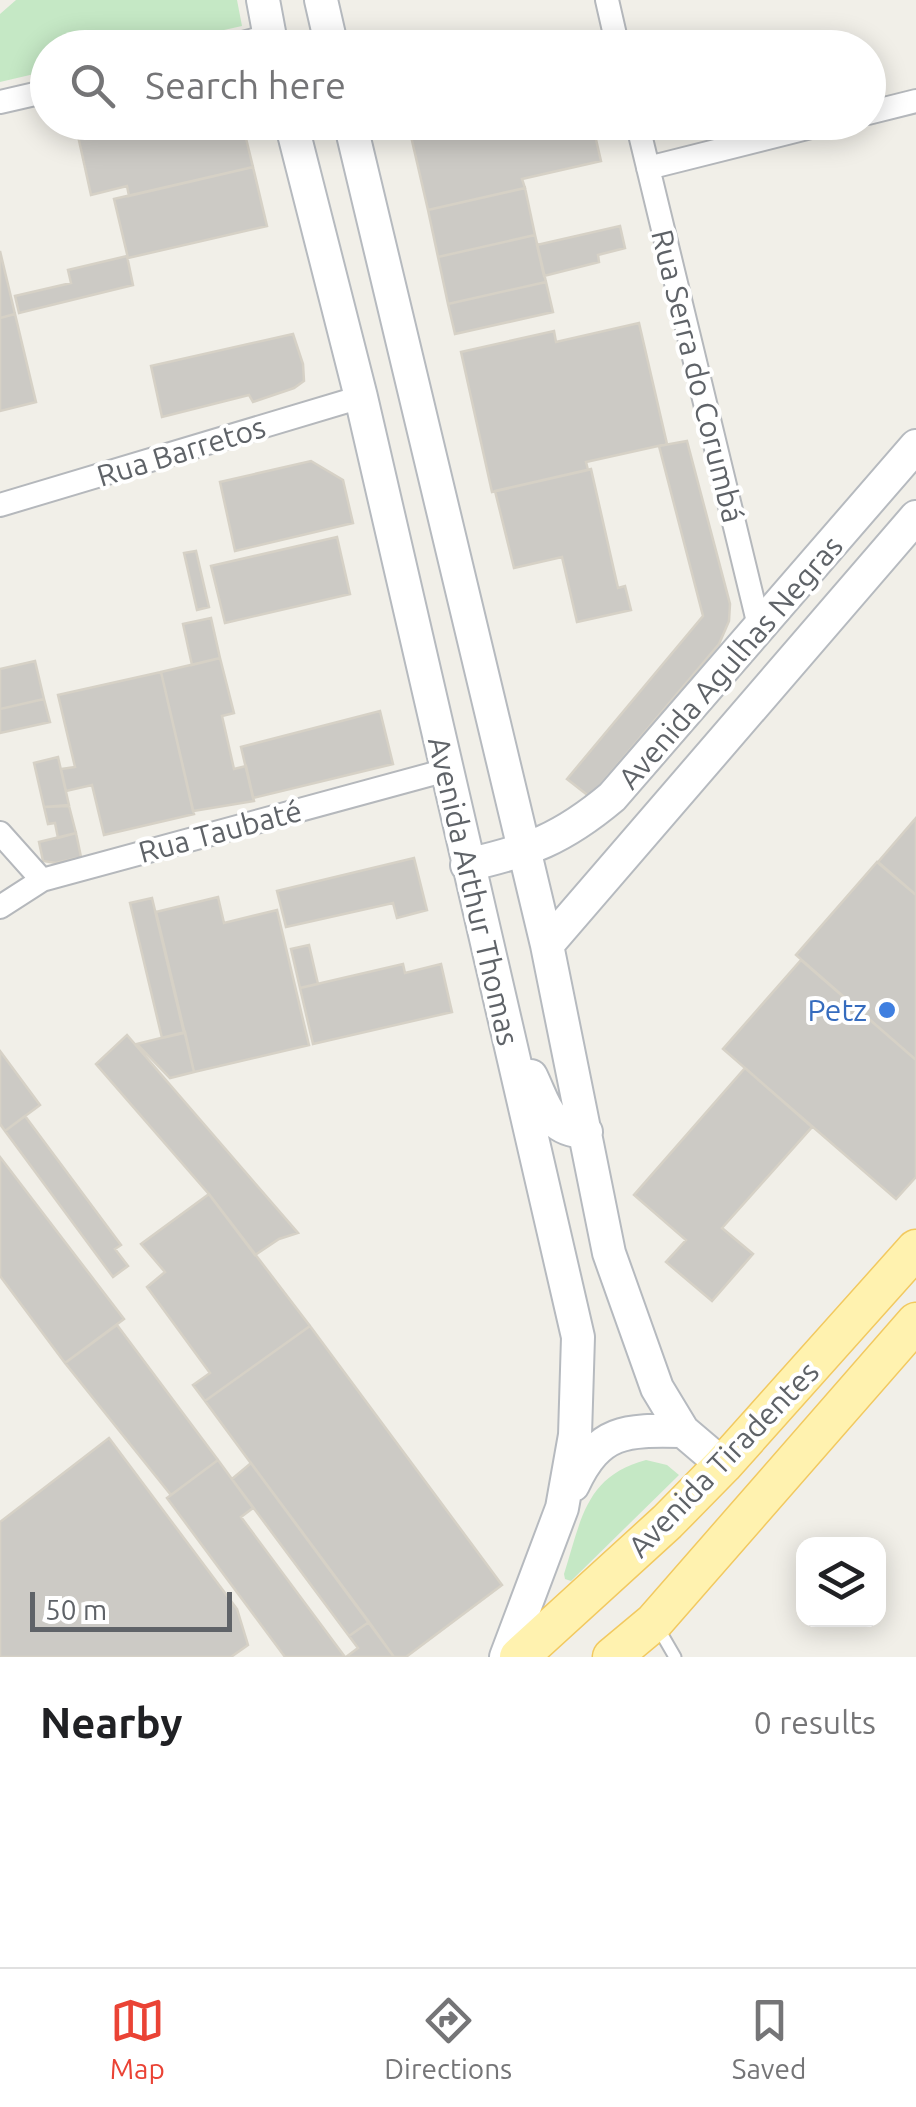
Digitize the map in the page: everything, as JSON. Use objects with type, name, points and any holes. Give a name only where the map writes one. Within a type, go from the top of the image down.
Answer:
[{"type":"main road","points":[[263,0],[269,30]]},
{"type":"main road","points":[[321,0],[328,30]]},
{"type":"main road","name":"Avenida Arthur Thomas","points":[[296,140],[361,398],[578,1338],[575,1435],[562,1508],[506,1657]]},
{"type":"main road","name":"Avenida Arthur Thomas","points":[[354,140],[547,945],[609,1253],[657,1388],[683,1431],[723,1466]]},
{"type":"main road","name":"Avenida Agulhas Negras","points":[[467,865],[523,852],[581,823],[612,798],[916,446]]},
{"type":"main road","name":"Avenida Agulhas Negras","points":[[547,945],[916,517]]},
{"type":"main road","points":[[502,1012],[556,1125],[565,1131],[586,1132]]},
{"type":"main road","name":"Avenida Tiradentes","points":[[519,1657],[668,1522],[723,1466],[916,1249]]},
{"type":"main road","name":"Avenida Tiradentes","points":[[612,1657],[654,1622],[916,1322]]},
{"type":"main road","points":[[562,1508],[588,1454],[607,1440],[631,1432],[683,1431]]},
{"type":"main road","points":[[654,1622],[728,1508],[730,1488],[723,1466]]},
{"type":"street","points":[[606,0],[614,30]]},
{"type":"street","points":[[0,102],[30,95]]},
{"type":"street","points":[[886,108],[916,101]]},
{"type":"street","name":"Rua Serra do Corumbá","points":[[641,140],[760,630]]},
{"type":"street","points":[[648,168],[759,140]]},
{"type":"street","name":"Rua Barretos","points":[[0,505],[361,398]]},
{"type":"street","name":"Rua Taubaté","points":[[0,907],[42,880],[446,770]]},
{"type":"street","points":[[0,833],[42,880]]},
{"type":"lane","points":[[654,1622],[675,1657]]},
{"type":"green space","points":[[16,0],[237,0],[242,26],[224,30],[30,30],[30,75],[0,82],[0,14]]},
{"type":"green space","points":[[646,1460],[667,1465],[679,1475],[571,1581],[565,1579],[581,1519],[598,1489],[626,1467]]},
{"type":"building","points":[[79,140],[246,140],[253,167],[129,196],[127,186],[91,195]]},
{"type":"building","points":[[412,140],[596,140],[601,161],[522,179],[525,188],[428,210]]},
{"type":"building","points":[[253,167],[267,226],[128,258],[114,199]]},
{"type":"building","points":[[525,188],[535,235],[438,257],[428,210]]},
{"type":"building","points":[[620,226],[625,248],[598,255],[599,262],[544,276],[537,245]]},
{"type":"building","points":[[535,235],[546,282],[448,304],[438,257]]},
{"type":"building","points":[[0,251],[15,314],[0,318]]},
{"type":"building","points":[[127,256],[133,285],[19,313],[15,296],[71,283],[68,270]]},
{"type":"building","points":[[546,282],[553,312],[455,334],[448,304]]},
{"type":"building","points":[[15,314],[36,402],[0,411],[0,318]]},
{"type":"building","points":[[639,323],[667,444],[586,462],[588,470],[492,492],[461,352],[554,331],[556,342]]},
{"type":"building","points":[[293,334],[304,381],[294,388],[253,402],[249,395],[162,417],[151,366]]},
{"type":"building","points":[[687,441],[730,604],[729,621],[719,644],[590,797],[567,779],[703,616],[659,446]]},
{"type":"building","points":[[311,461],[343,480],[353,523],[235,551],[220,482]]},
{"type":"building","points":[[591,469],[618,588],[625,586],[631,610],[577,622],[562,557],[514,568],[495,491]]},
{"type":"building","points":[[337,537],[350,594],[225,623],[211,566]]},
{"type":"building","points":[[196,551],[209,607],[197,610],[184,553]]},
{"type":"building","points":[[211,618],[220,658],[192,665],[183,624]]},
{"type":"building","points":[[220,658],[234,713],[222,716],[234,769],[246,766],[254,801],[193,811],[161,672]]},
{"type":"building","points":[[35,661],[44,699],[0,709],[0,669]]},
{"type":"building","points":[[161,672],[194,814],[104,835],[92,785],[66,791],[61,769],[75,767],[58,695]]},
{"type":"building","points":[[44,699],[50,722],[0,733],[0,709]]},
{"type":"building","points":[[380,711],[393,764],[253,798],[241,747]]},
{"type":"building","points":[[58,757],[69,805],[44,807],[34,763]]},
{"type":"building","points":[[69,806],[76,833],[58,838],[55,823],[48,824],[44,807]]},
{"type":"building","points":[[916,818],[916,895],[878,862]]},
{"type":"building","points":[[76,833],[81,857],[56,863],[43,861],[39,842]]},
{"type":"building","points":[[414,858],[427,910],[397,918],[393,903],[286,927],[277,891]]},
{"type":"building","name":"Petz","points":[[877,862],[916,895],[916,1060],[796,955]]},
{"type":"building","points":[[218,897],[224,923],[277,910],[309,1045],[194,1072],[156,912]]},
{"type":"building","points":[[152,898],[184,1033],[162,1038],[130,903]]},
{"type":"building","points":[[309,945],[318,984],[300,988],[291,949]]},
{"type":"building","points":[[801,960],[916,1060],[916,1177],[896,1199],[723,1049]]},
{"type":"building","points":[[403,964],[405,973],[441,964],[452,1012],[313,1044],[300,988]]},
{"type":"building","points":[[185,1032],[194,1072],[170,1078],[137,1044]]},
{"type":"building","points":[[127,1035],[298,1233],[279,1239],[255,1255],[208,1193],[96,1064]]},
{"type":"building","points":[[0,1051],[40,1105],[5,1131],[0,1124]]},
{"type":"building","points":[[745,1068],[812,1127],[722,1228],[753,1254],[712,1301],[666,1262],[686,1240],[634,1195]]},
{"type":"building","points":[[25,1116],[121,1245],[115,1249],[128,1266],[113,1277],[5,1131]]},
{"type":"building","points":[[0,1157],[124,1319],[65,1363],[0,1276]]},
{"type":"building","points":[[209,1194],[310,1326],[205,1401],[193,1385],[210,1373],[147,1287],[165,1272],[141,1244]]},
{"type":"building","points":[[117,1325],[218,1460],[171,1495],[65,1363]]},
{"type":"building","points":[[310,1326],[502,1585],[406,1657],[394,1657],[205,1401]]},
{"type":"building","points":[[109,1438],[237,1609],[248,1645],[231,1657],[0,1657],[0,1522]]},
{"type":"building","points":[[218,1460],[253,1508],[241,1517],[345,1657],[285,1657],[167,1498]]},
{"type":"building","points":[[251,1463],[369,1622],[349,1636],[232,1479]]},
{"type":"building","points":[[369,1622],[394,1657],[346,1657],[358,1648],[349,1636]]},
{"type":"place","name":"Petz","points":[[887,1010]]}]
